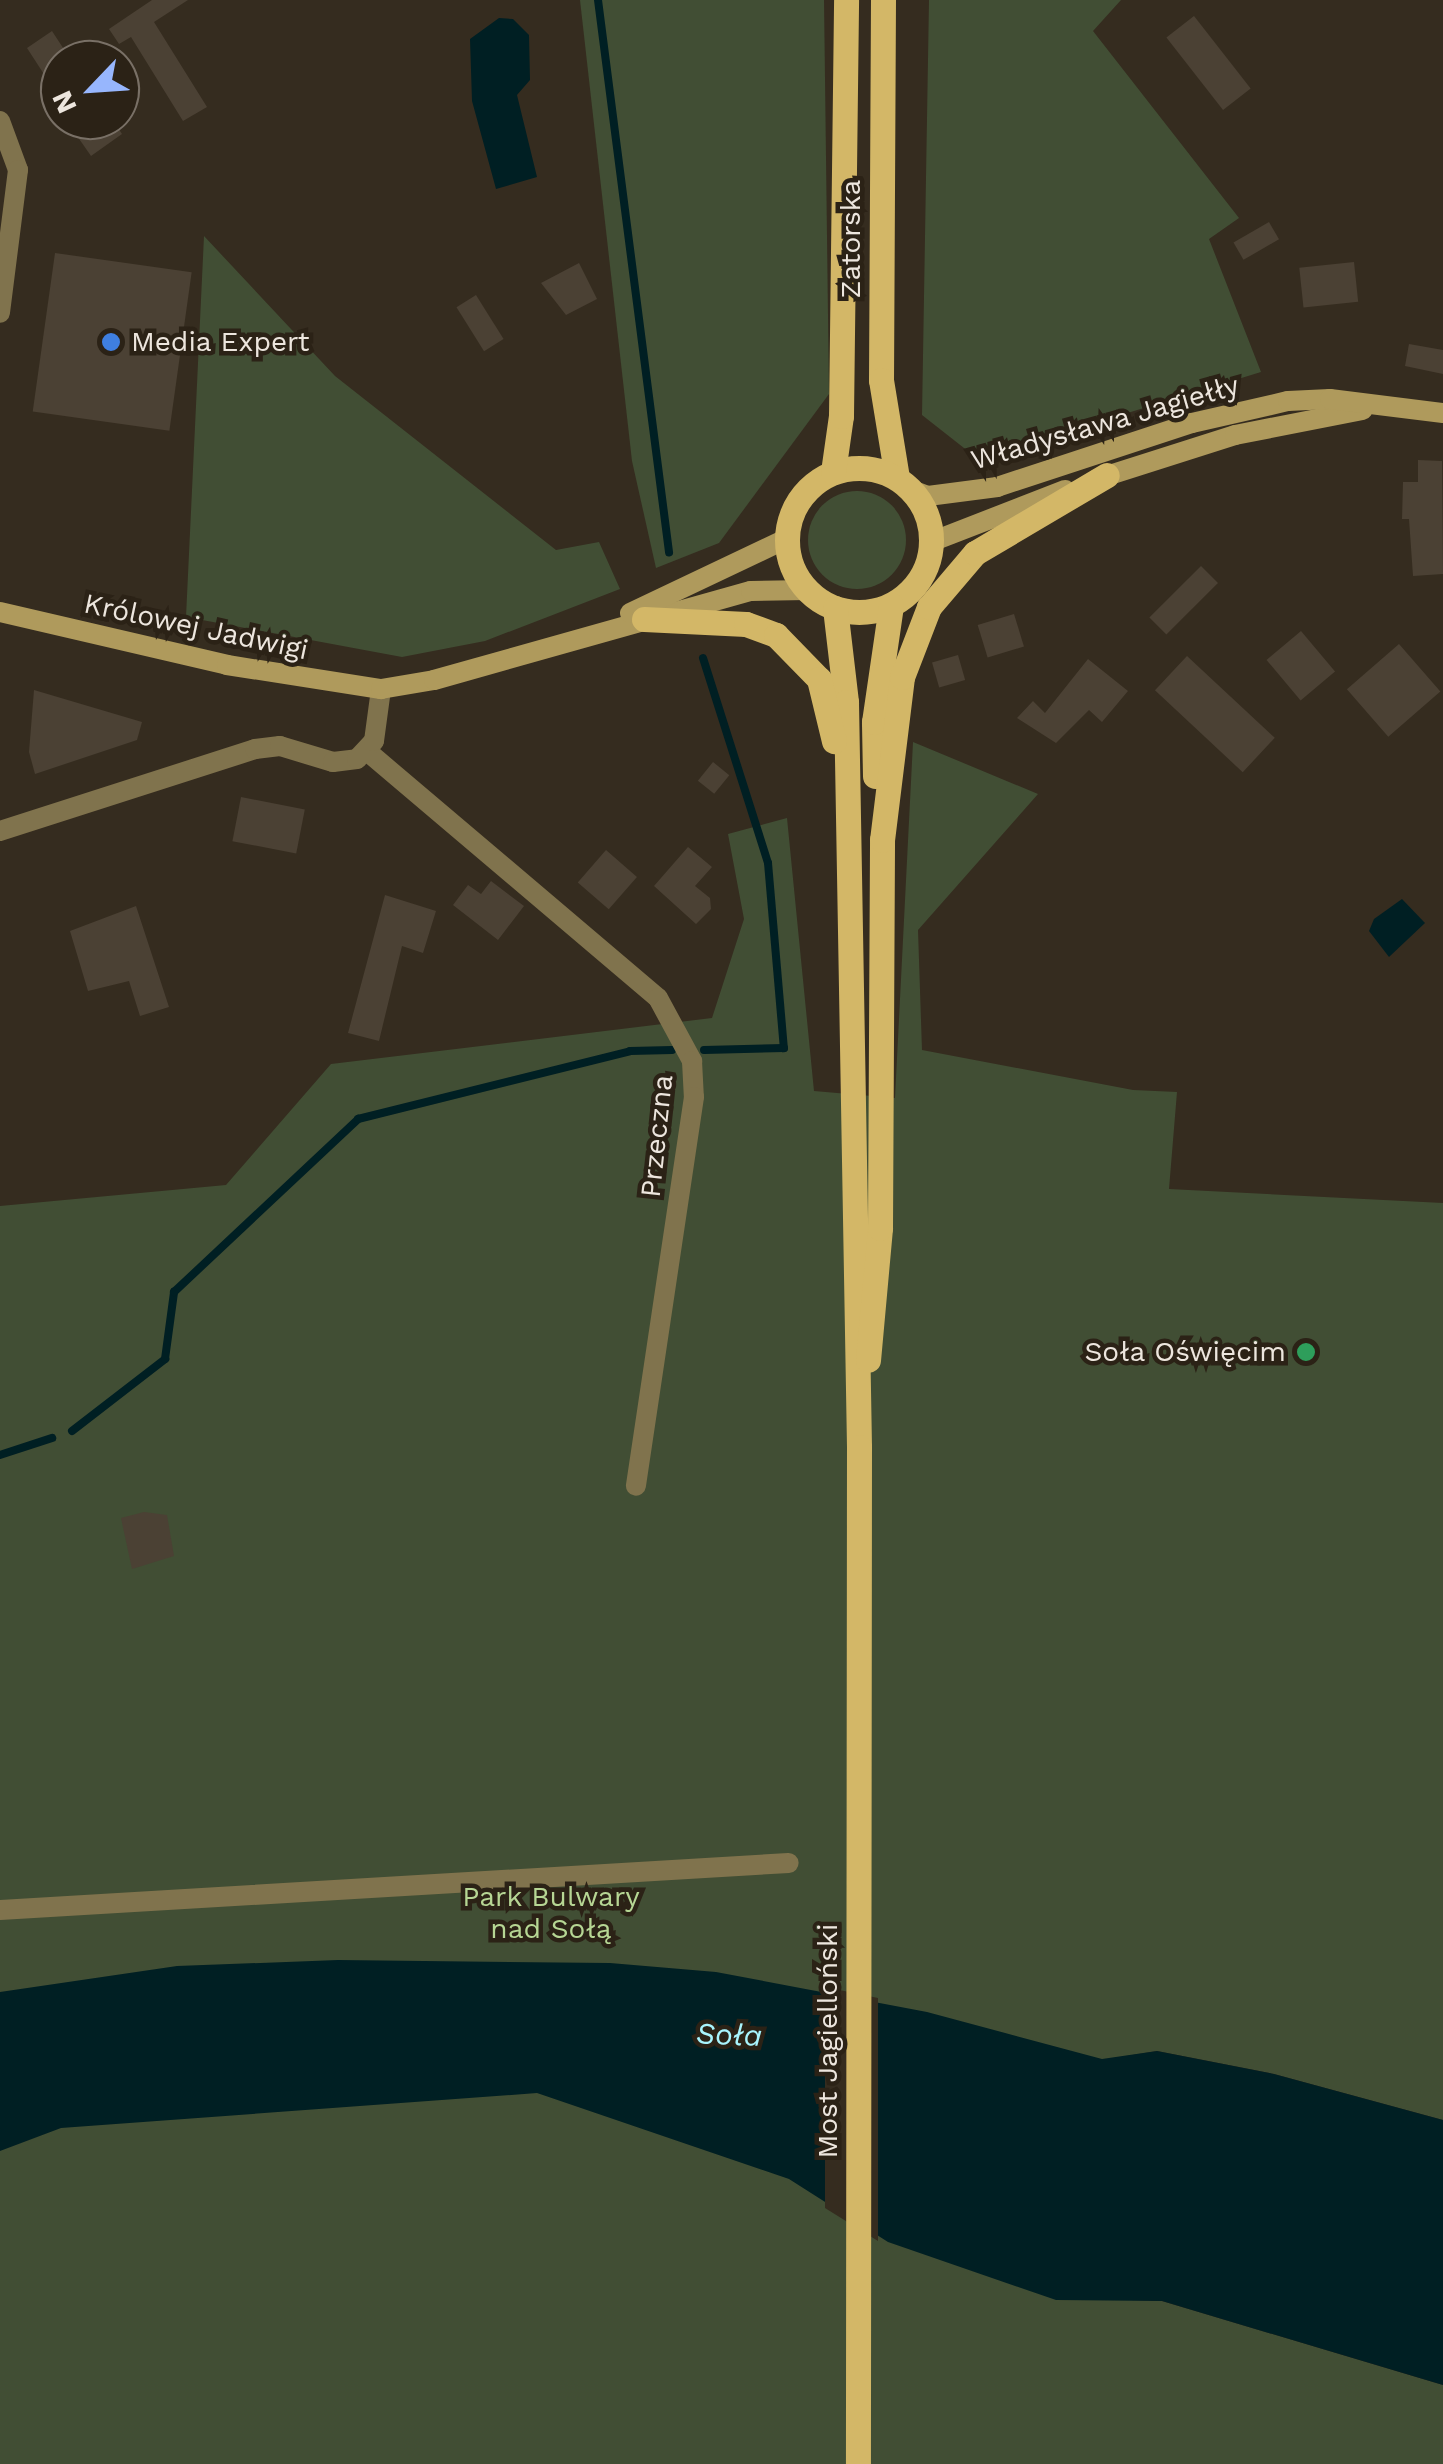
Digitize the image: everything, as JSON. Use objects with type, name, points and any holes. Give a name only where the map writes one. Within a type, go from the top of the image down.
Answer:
[{"type":"main road","name":"Zatorska","points":[[834,472],[841,416],[846,0]]},
{"type":"main road","name":"Zatorska","points":[[884,0],[881,380],[904,484]]},
{"type":"main road","points":[[855,467],[904,484],[931,542],[920,579],[891,605],[854,612],[835,608],[807,590],[786,539],[799,498],[834,472],[855,467]]},
{"type":"main road","points":[[882,840],[902,678],[929,607],[976,553],[1107,475]]},
{"type":"main road","points":[[858,1447],[880,1228],[882,840],[874,722],[891,605]]},
{"type":"main road","points":[[835,608],[848,830],[858,1447]]},
{"type":"main road","points":[[644,619],[746,624],[776,635],[808,660],[828,709],[848,830]]},
{"type":"main road","name":"Most Jagielloński","points":[[858,1447],[858,2464]]},
{"type":"street","points":[[0,121],[18,170],[0,312]]},
{"type":"street","name":"Władysława Jagiełły","points":[[904,484],[928,496],[997,487],[1206,419],[1288,401],[1330,399],[1374,408],[1443,413]]},
{"type":"street","name":"Władysława Jagiełły","points":[[931,542],[1107,475],[1235,435],[1374,408]]},
{"type":"street","points":[[583,633],[786,539]]},
{"type":"street","points":[[0,831],[254,749],[280,746],[333,762],[368,752],[382,688],[434,680],[583,633],[752,590],[807,590]]},
{"type":"street","name":"Królowej Jadwigi","points":[[0,612],[227,665],[382,688]]},
{"type":"street","name":"Przeczna","points":[[368,752],[658,998],[681,1032],[694,1097],[636,1486]]},
{"type":"street","points":[[0,1910],[789,1863]]},
{"type":"green space","points":[[580,0],[824,0],[829,394],[719,543],[656,568],[632,461]]},
{"type":"green space","points":[[929,0],[1121,0],[1093,31],[1239,218],[1209,239],[1261,372],[978,459],[922,415]]},
{"type":"green space","points":[[204,236],[335,376],[556,550],[599,542],[620,589],[485,641],[402,657],[186,617]]},
{"type":"green space","points":[[857,491],[876,495],[891,506],[902,521],[906,540],[902,559],[891,574],[876,585],[857,589],[838,585],[823,574],[812,559],[808,540],[812,521],[823,506],[838,495]]},
{"type":"green space","name":"Park Bulwary nad Sołą","points":[[913,742],[1038,794],[918,930],[922,1050],[1133,1090],[1177,1092],[1169,1189],[1443,1203],[1443,2120],[1274,2074],[1157,2051],[1114,2058],[1131,2300],[1162,2301],[1443,2385],[1443,2464],[0,2464],[0,1206],[226,1185],[331,1064],[712,1018],[744,919],[728,834],[787,818],[814,1091],[895,1098]]},
{"type":"water","points":[[499,18],[513,19],[529,35],[530,80],[517,95],[537,177],[496,189],[472,101],[470,39]]},
{"type":"water","points":[[1402,899],[1425,923],[1389,957],[1369,931],[1374,919]]},
{"type":"water","name":"Soła","points":[[338,1960],[610,1963],[716,1972],[927,2012],[1102,2059],[1157,2051],[1274,2074],[1443,2120],[1443,2385],[1162,2301],[1056,2300],[888,2242],[789,2179],[537,2093],[61,2128],[0,2151],[0,1992],[177,1966]]},
{"type":"pier","points":[[825,1987],[878,1998],[878,2241],[825,2208]]},
{"type":"building","points":[[152,0],[188,0],[154,22],[207,107],[183,121],[140,52],[140,40],[116,40],[109,29]]},
{"type":"building","points":[[1194,16],[1251,88],[1223,110],[1166,38]]},
{"type":"building","points":[[52,31],[58,40],[40,40],[40,68],[27,48]]},
{"type":"building","points":[[80,140],[114,140],[91,156]]},
{"type":"building","points":[[1269,222],[1279,239],[1243,260],[1233,242]]},
{"type":"building","name":"Media Expert","points":[[55,253],[192,272],[169,431],[33,411]]},
{"type":"building","points":[[1354,262],[1358,302],[1303,308],[1299,268]]},
{"type":"building","points":[[579,263],[597,299],[566,315],[541,283]]},
{"type":"building","points":[[476,295],[504,339],[484,351],[456,307]]},
{"type":"building","points":[[1409,344],[1443,350],[1443,374],[1405,366]]},
{"type":"building","points":[[1418,460],[1442,461],[1443,574],[1413,576],[1409,519],[1402,519],[1403,482],[1418,482]]},
{"type":"building","points":[[1201,566],[1218,583],[1166,635],[1149,618]]},
{"type":"building","points":[[1014,614],[1024,647],[988,658],[978,625]]},
{"type":"building","points":[[1301,631],[1335,672],[1301,701],[1267,660]]},
{"type":"building","points":[[1399,644],[1440,692],[1388,737],[1347,689]]},
{"type":"building","points":[[958,655],[965,680],[939,687],[932,662]]},
{"type":"building","points":[[1187,656],[1275,738],[1243,772],[1155,690]]},
{"type":"building","points":[[1088,659],[1128,691],[1102,722],[1089,710],[1056,743],[1017,718],[1033,701],[1045,713]]},
{"type":"building","points":[[34,690],[142,722],[137,740],[35,774],[29,752]]},
{"type":"building","points":[[713,762],[729,775],[714,794],[698,781]]},
{"type":"building","points":[[241,797],[305,809],[296,854],[232,841]]},
{"type":"building","points":[[688,847],[712,867],[695,886],[710,898],[711,909],[696,924],[654,886]]},
{"type":"building","points":[[606,850],[637,877],[609,909],[578,882]]},
{"type":"building","points":[[491,881],[524,906],[498,940],[453,905],[468,885],[481,894]]},
{"type":"building","points":[[385,895],[436,911],[423,953],[402,946],[379,1041],[348,1033]]},
{"type":"building","points":[[136,906],[169,1007],[140,1016],[129,981],[88,991],[70,931]]},
{"type":"building","points":[[144,1512],[167,1515],[174,1556],[132,1569],[121,1518]]},
{"type":"waterway","points":[[598,0],[669,552]]},
{"type":"waterway","points":[[703,658],[768,863],[784,1048],[704,1050]]},
{"type":"waterway","points":[[72,1431],[165,1359],[174,1292],[358,1119],[630,1051],[672,1050]]},
{"type":"waterway","points":[[0,1455],[52,1438]]},
{"type":"place","name":"Media Expert","points":[[111,342]]},
{"type":"place","name":"Soła Oświęcim","points":[[1306,1352]]}]
